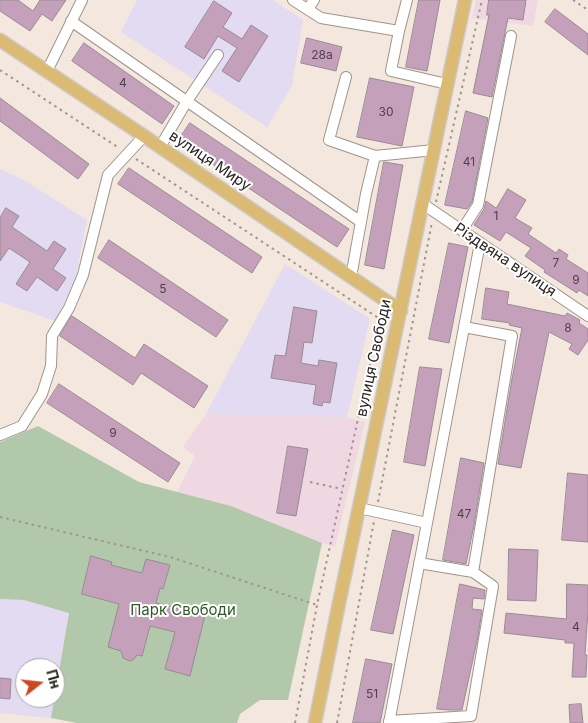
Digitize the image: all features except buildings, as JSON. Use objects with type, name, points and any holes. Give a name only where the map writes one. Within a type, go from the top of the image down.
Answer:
[{"type":"main road","name":"вулиця Свободи","points":[[315,723],[465,0]]},
{"type":"main road","name":"вулиця Миру","points":[[0,40],[400,311]]},
{"type":"street","points":[[47,71],[82,0]]},
{"type":"street","points":[[293,0],[321,18],[399,32]]},
{"type":"street","points":[[308,9],[314,0]]},
{"type":"street","points":[[407,0],[390,71],[448,84]]},
{"type":"street","points":[[71,21],[361,222]]},
{"type":"street","points":[[462,230],[478,205],[511,36]]},
{"type":"street","points":[[160,147],[187,101],[218,55]]},
{"type":"street","points":[[346,77],[329,140],[375,156],[434,150]]},
{"type":"street","points":[[0,435],[22,426],[42,394],[51,366],[52,336],[69,308],[83,275],[108,174],[144,136]]},
{"type":"street","points":[[351,277],[375,156]]},
{"type":"street","name":"Різдвяна вулиця","points":[[423,204],[588,316]]},
{"type":"street","points":[[420,563],[473,572],[493,586],[471,716],[389,722],[480,243]]},
{"type":"street","points":[[464,327],[512,336],[473,572]]},
{"type":"street","points":[[359,508],[427,523]]},
{"type":"path","points":[[337,723],[434,212],[482,0]]},
{"type":"path","points":[[574,0],[588,10]]},
{"type":"path","points":[[0,70],[380,319],[318,605],[295,723]]},
{"type":"path","points":[[310,482],[343,489]]},
{"type":"path","points":[[0,517],[170,557],[318,605]]},
{"type":"shaded area","points":[[137,0],[273,0],[303,20],[292,86],[267,127],[121,32]]},
{"type":"shaded area","points":[[476,0],[538,0],[533,26],[472,18]]},
{"type":"shaded area","points":[[0,169],[22,179],[87,220],[75,281],[55,321],[0,302]]},
{"type":"shaded area","points":[[285,264],[370,319],[347,417],[206,414]]},
{"type":"shaded area","points":[[206,414],[347,417],[365,422],[335,547],[231,506],[177,492],[195,456],[183,447]]},
{"type":"shaded area","points":[[0,599],[24,600],[69,612],[61,658],[15,658],[15,708],[53,708],[51,718],[0,713]]},
{"type":"green space","name":"Парк Свободи","points":[[38,426],[139,482],[231,506],[322,543],[288,700],[260,700],[240,714],[237,723],[77,723],[51,718],[53,708],[65,708],[65,658],[61,658],[69,613],[24,600],[0,599],[0,442]]}]
